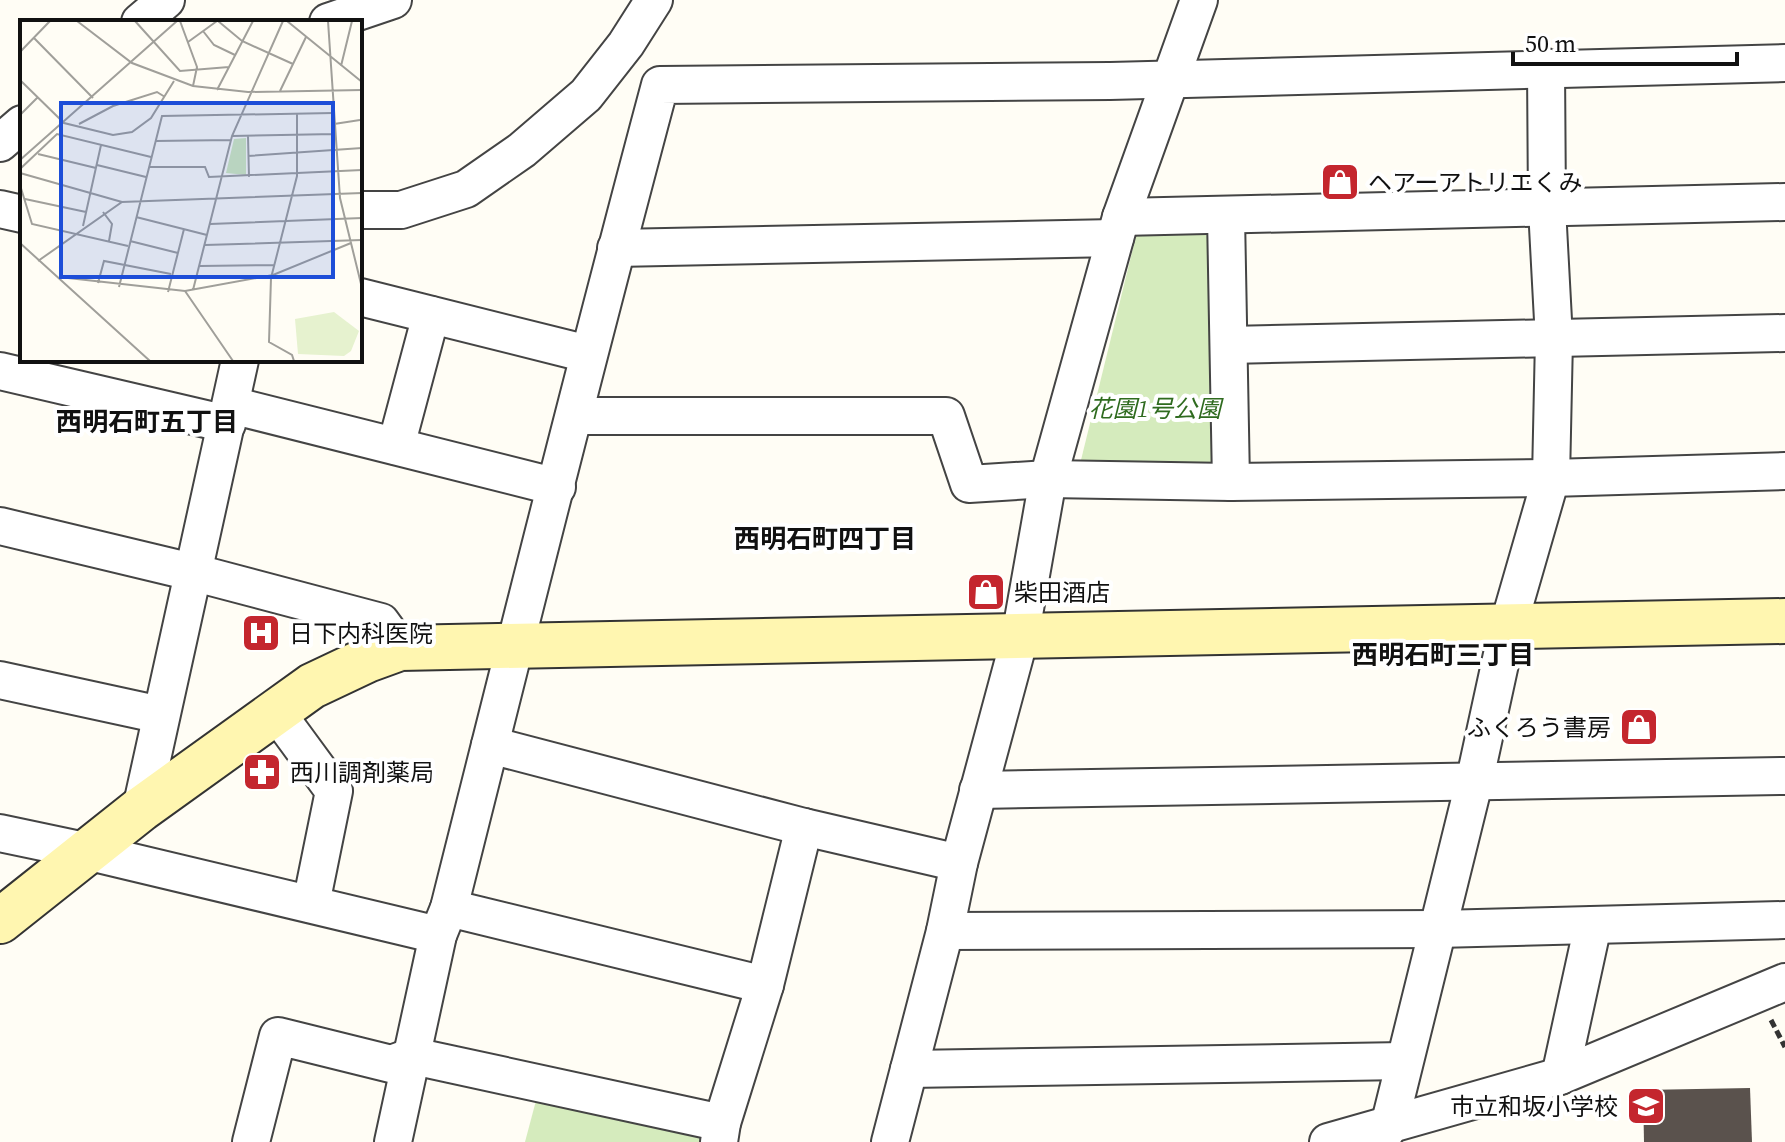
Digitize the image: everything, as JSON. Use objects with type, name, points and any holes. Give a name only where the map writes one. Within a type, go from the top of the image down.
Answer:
[{"type":"street","points":[[142,20],[166,0]]},
{"type":"street","points":[[334,20],[393,0]]},
{"type":"street","points":[[362,210],[401,210],[466,189],[522,150],[586,95],[626,44],[654,0]]},
{"type":"street","points":[[890,1142],[945,931],[959,863],[1020,637],[1048,479],[1118,228],[1199,0]]},
{"type":"street","points":[[393,1142],[444,922],[517,647],[588,354],[660,85],[1170,78],[1785,63]]},
{"type":"street","points":[[1384,1134],[1474,783],[1508,627],[1551,478],[1554,339],[1547,208],[1546,67]]},
{"type":"street","points":[[616,248],[1118,228],[1226,216],[1785,202]]},
{"type":"street","points":[[0,209],[20,214]]},
{"type":"street","points":[[1226,216],[1231,482]]},
{"type":"street","points":[[362,298],[588,354]]},
{"type":"street","points":[[396,446],[431,315]]},
{"type":"street","points":[[1229,345],[1785,333]]},
{"type":"street","points":[[141,809],[240,362]]},
{"type":"street","points":[[0,371],[396,446],[557,487]]},
{"type":"street","points":[[574,416],[946,416],[969,484],[1048,479],[1231,482],[1785,471]]},
{"type":"street","points":[[0,526],[381,622],[400,648]]},
{"type":"street","points":[[0,921],[141,809],[312,686],[400,648],[1785,621]]},
{"type":"street","points":[[0,680],[161,715]]},
{"type":"street","points":[[276,712],[334,791],[311,904]]},
{"type":"street","points":[[490,745],[804,827],[959,863]]},
{"type":"street","points":[[978,790],[1785,776]]},
{"type":"street","points":[[251,1142],[278,1036],[391,1064],[413,1056],[721,1133],[765,985],[804,827]]},
{"type":"street","points":[[0,833],[311,904],[444,922],[765,985]]},
{"type":"street","points":[[945,931],[1438,929],[1785,920]]},
{"type":"street","points":[[1560,1076],[1593,925]]},
{"type":"street","points":[[1328,1142],[1384,1134],[1560,1076],[1785,982]]},
{"type":"street","points":[[909,1069],[1404,1061]]},
{"type":"green space","name":"花園1号公園","points":[[1216,227],[1216,470],[1098,468],[1081,460],[1137,232]]},
{"type":"green space","points":[[538,1093],[704,1131],[702,1142],[525,1142]]},
{"type":"building","points":[[1750,1088],[1752,1142],[1644,1142],[1643,1090]]},
{"type":"place","name":"ヘアーアトリエくみ","points":[[1340,182]]},
{"type":"place","name":"柴田酒店","points":[[986,592]]},
{"type":"place","name":"日下内科医院","points":[[261,633]]},
{"type":"place","name":"ふくろう書房","points":[[1639,727]]},
{"type":"place","name":"西川調剤薬局","points":[[262,772]]},
{"type":"place","name":"市立和坂小学校","points":[[1646,1106]]},
{"type":"district","name":"西明石町五丁目","points":[[147,422]]},
{"type":"district","name":"西明石町四丁目","points":[[825,539]]},
{"type":"district","name":"西明石町三丁目","points":[[1443,655]]}]
